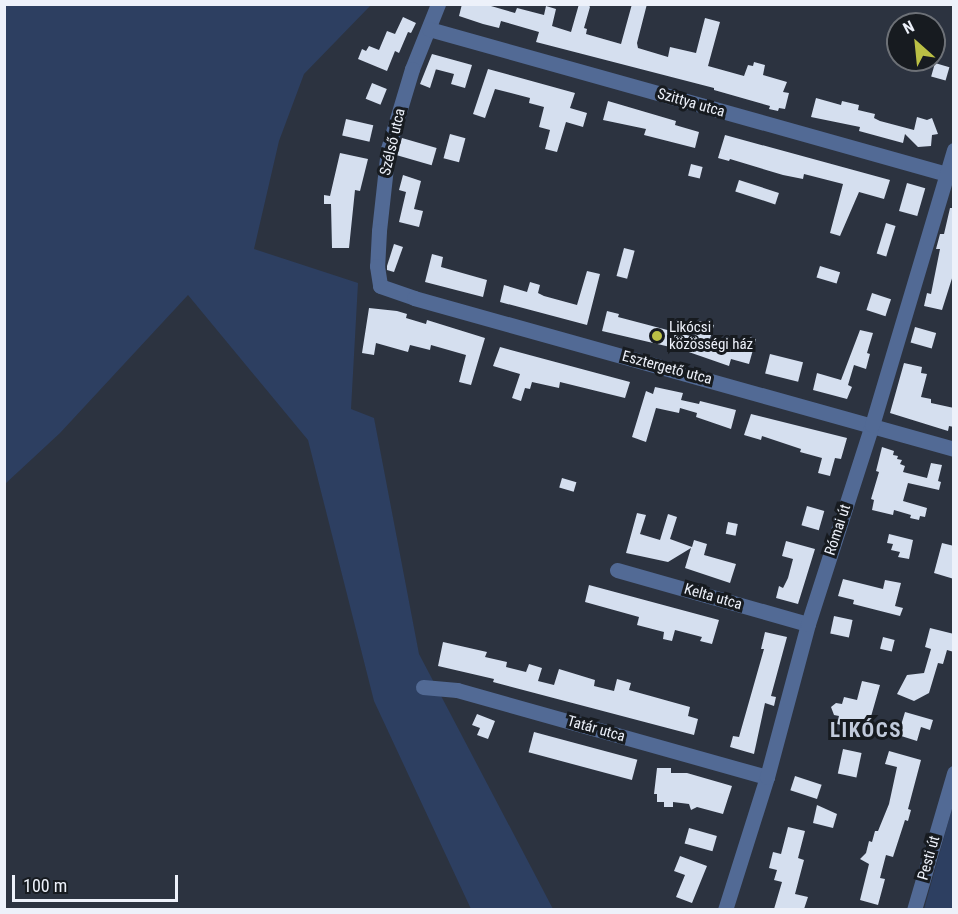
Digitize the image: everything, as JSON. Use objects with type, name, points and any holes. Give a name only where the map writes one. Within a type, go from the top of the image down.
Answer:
[{"type":"street","name":"Szélső utca","points":[[380,286],[377,266],[379,231],[388,149],[412,69],[438,4]]},
{"type":"street","name":"Szittya utca","points":[[429,29],[950,175]]},
{"type":"street","name":"Római út","points":[[725,909],[767,777],[808,624],[950,175],[954,150]]},
{"type":"street","name":"Esztergető utca","points":[[380,286],[414,298],[954,449]]},
{"type":"street","name":"Kelta utca","points":[[617,570],[808,624]]},
{"type":"street","name":"Tatár utca","points":[[423,687],[457,690],[767,777]]},
{"type":"street","name":"Pesti út","points":[[914,909],[954,773]]},
{"type":"shaded area","points":[[5,5],[371,5],[304,74],[279,141],[254,249],[358,283],[351,409],[374,418],[419,654],[553,909],[471,909],[374,701],[308,440],[188,295],[60,433],[5,484]]},
{"type":"shaded area","points":[[953,805],[953,909],[924,909]]},
{"type":"building","points":[[462,4],[484,4],[515,13],[517,8],[544,15],[546,6],[556,9],[552,26],[571,32],[579,4],[588,4],[590,7],[584,28],[587,29],[586,34],[621,44],[632,4],[647,4],[637,43],[638,48],[668,57],[670,47],[696,53],[705,18],[720,22],[708,66],[744,76],[748,65],[753,66],[754,62],[765,65],[763,75],[787,82],[783,92],[789,93],[785,109],[779,108],[778,111],[769,109],[770,106],[714,90],[714,88],[536,42],[539,32],[501,21],[499,28],[459,16]]},
{"type":"building","points":[[403,17],[416,23],[411,33],[408,32],[399,53],[395,51],[387,71],[358,59],[362,49],[366,51],[369,46],[379,50],[387,31],[395,34]]},
{"type":"building","points":[[432,54],[472,65],[465,88],[451,84],[454,74],[436,69],[430,88],[420,84]]},
{"type":"building","points":[[946,66],[949,67],[946,81],[931,76],[932,72],[946,72]]},
{"type":"building","points":[[488,69],[575,93],[570,108],[587,113],[583,127],[566,122],[557,152],[545,149],[550,130],[539,127],[544,107],[529,103],[530,98],[495,89],[485,118],[473,114]]},
{"type":"building","points":[[372,83],[387,89],[380,105],[366,99]]},
{"type":"building","points":[[816,98],[841,105],[842,101],[859,105],[858,110],[875,114],[874,118],[880,121],[914,130],[917,117],[927,120],[932,118],[938,134],[932,135],[931,146],[918,147],[905,134],[903,143],[859,131],[860,127],[811,117]]},
{"type":"building","points":[[608,101],[676,121],[675,125],[699,132],[695,148],[644,135],[646,129],[603,120]]},
{"type":"building","points":[[346,119],[373,125],[369,142],[342,136]]},
{"type":"building","points":[[450,134],[465,138],[459,162],[444,158]]},
{"type":"building","points":[[725,135],[890,180],[884,199],[859,192],[840,236],[830,233],[843,184],[804,174],[803,179],[783,175],[730,159],[729,161],[718,158]]},
{"type":"building","points":[[402,138],[437,148],[432,165],[397,155]]},
{"type":"building","points":[[340,153],[368,159],[360,191],[355,190],[349,248],[332,248],[331,204],[324,204],[324,195],[330,196]]},
{"type":"building","points":[[691,164],[703,167],[700,179],[688,176]]},
{"type":"building","points":[[403,175],[421,181],[414,209],[423,211],[419,227],[399,222],[406,192],[399,190]]},
{"type":"building","points":[[739,180],[779,193],[775,204],[735,191]]},
{"type":"building","points":[[907,183],[925,188],[917,216],[899,211]]},
{"type":"building","points":[[950,208],[954,208],[954,272],[942,310],[924,306],[927,293],[931,294],[940,249],[936,249],[940,234],[944,234]]},
{"type":"building","points":[[886,223],[896,226],[886,257],[877,254]]},
{"type":"building","points":[[394,244],[403,247],[394,272],[387,270],[387,266]]},
{"type":"building","points":[[624,248],[635,251],[627,279],[616,276]]},
{"type":"building","points":[[432,254],[443,257],[441,267],[487,280],[483,297],[425,282]]},
{"type":"building","points":[[820,266],[840,272],[837,284],[816,277]]},
{"type":"building","points":[[587,271],[600,274],[587,325],[500,302],[504,285],[527,292],[530,282],[540,285],[538,293],[544,296],[577,305]]},
{"type":"building","points":[[872,293],[891,299],[885,316],[866,310]]},
{"type":"building","points":[[369,308],[397,311],[407,314],[406,318],[426,324],[427,320],[485,338],[471,385],[459,382],[466,355],[431,345],[430,350],[410,345],[408,352],[376,343],[374,355],[362,353]]},
{"type":"building","points":[[607,311],[619,314],[618,317],[694,337],[699,321],[714,325],[709,342],[741,351],[745,336],[756,339],[749,364],[731,359],[729,366],[683,350],[602,331]]},
{"type":"building","points":[[915,327],[936,333],[932,348],[911,342]]},
{"type":"building","points":[[860,330],[873,333],[867,353],[870,354],[866,369],[854,365],[848,385],[852,387],[847,399],[813,390],[817,373],[841,380]]},
{"type":"building","points":[[500,347],[630,382],[625,398],[560,382],[559,388],[532,382],[530,389],[525,388],[521,401],[512,398],[520,374],[493,366]]},
{"type":"building","points":[[770,354],[803,362],[798,382],[765,373]]},
{"type":"building","points":[[904,363],[922,367],[921,373],[927,374],[921,397],[931,399],[931,403],[954,408],[954,427],[949,426],[948,431],[890,413]]},
{"type":"building","points":[[655,387],[683,393],[681,400],[699,404],[700,401],[736,410],[731,429],[696,417],[697,413],[680,408],[679,413],[656,408],[646,442],[632,437],[646,391],[653,394]]},
{"type":"building","points":[[751,414],[847,438],[841,459],[835,458],[830,476],[818,473],[822,458],[800,452],[801,449],[762,436],[761,440],[744,435]]},
{"type":"building","points":[[882,447],[894,451],[893,455],[902,460],[900,464],[905,466],[903,472],[927,478],[931,463],[942,465],[938,481],[941,482],[939,490],[908,483],[903,501],[927,508],[925,517],[920,516],[919,520],[894,510],[893,515],[872,510],[874,500],[871,499],[879,472],[876,471]]},
{"type":"building","points":[[562,478],[576,482],[574,492],[559,488]]},
{"type":"building","points":[[807,506],[824,511],[819,530],[801,525]]},
{"type":"building","points":[[637,513],[646,515],[640,534],[660,540],[668,514],[677,517],[670,539],[692,547],[694,540],[707,544],[704,555],[736,564],[730,583],[685,568],[691,548],[668,562],[626,553]]},
{"type":"building","points":[[728,522],[738,524],[736,536],[726,534]]},
{"type":"building","points":[[889,534],[913,540],[909,559],[898,557],[900,552],[891,550],[893,544],[887,543]]},
{"type":"building","points":[[786,541],[815,549],[798,604],[776,598],[779,586],[783,588],[788,578],[793,559],[782,556]]},
{"type":"building","points":[[942,543],[954,546],[954,579],[934,573]]},
{"type":"building","points":[[843,579],[883,589],[885,580],[901,583],[895,606],[903,608],[900,616],[853,604],[854,600],[838,596]]},
{"type":"building","points":[[589,585],[719,620],[712,644],[700,641],[702,637],[675,630],[672,641],[663,639],[664,632],[637,625],[639,617],[585,602]]},
{"type":"building","points":[[834,616],[853,620],[849,638],[830,634]]},
{"type":"building","points":[[930,628],[954,634],[954,652],[947,650],[943,664],[938,663],[929,693],[914,701],[897,694],[907,675],[924,673],[931,649],[925,647]]},
{"type":"building","points":[[765,632],[787,637],[771,696],[776,697],[774,706],[765,703],[754,754],[730,747],[733,736],[739,737],[764,649],[761,649]]},
{"type":"building","points":[[883,637],[895,640],[892,652],[880,649]]},
{"type":"building","points":[[443,642],[487,652],[485,657],[507,662],[506,667],[526,672],[529,664],[542,668],[538,681],[554,685],[559,669],[595,680],[594,686],[614,691],[617,679],[631,683],[629,690],[690,707],[688,716],[698,719],[694,735],[493,682],[494,679],[438,666]]},
{"type":"building","points":[[862,681],[880,685],[868,727],[849,723],[849,727],[837,724],[839,716],[834,715],[831,707],[836,703],[842,704],[844,697],[857,700]]},
{"type":"building","points":[[905,712],[933,720],[930,730],[921,727],[917,741],[898,735]]},
{"type":"building","points":[[477,714],[495,721],[488,739],[477,735],[480,728],[472,725]]},
{"type":"building","points":[[534,732],[637,760],[632,780],[529,752]]},
{"type":"building","points":[[843,749],[862,753],[856,777],[838,773]]},
{"type":"building","points":[[889,751],[921,760],[908,809],[911,810],[908,821],[905,820],[893,857],[886,855],[880,878],[885,879],[878,905],[860,900],[869,864],[860,859],[866,853],[869,841],[872,842],[875,831],[878,831],[889,804],[897,767],[885,764]]},
{"type":"building","points":[[657,768],[671,768],[671,773],[687,773],[732,786],[723,814],[697,807],[691,810],[689,804],[673,802],[673,807],[664,807],[664,802],[657,802],[657,794],[654,794]]},
{"type":"building","points":[[795,776],[822,785],[817,799],[790,790]]},
{"type":"building","points":[[817,805],[837,814],[833,828],[813,823]]},
{"type":"building","points":[[788,827],[805,831],[798,858],[804,860],[795,894],[808,897],[804,909],[774,909],[782,882],[774,880],[777,870],[769,868],[773,852],[781,854]]},
{"type":"building","points":[[689,828],[717,836],[712,851],[685,843]]},
{"type":"building","points":[[680,856],[707,866],[692,903],[676,897],[685,875],[674,871]]},
{"type":"place","name":"Likócsi közösségi ház","points":[[657,336]]},
{"type":"district","name":"LIKÓCS","points":[[866,730]]}]
